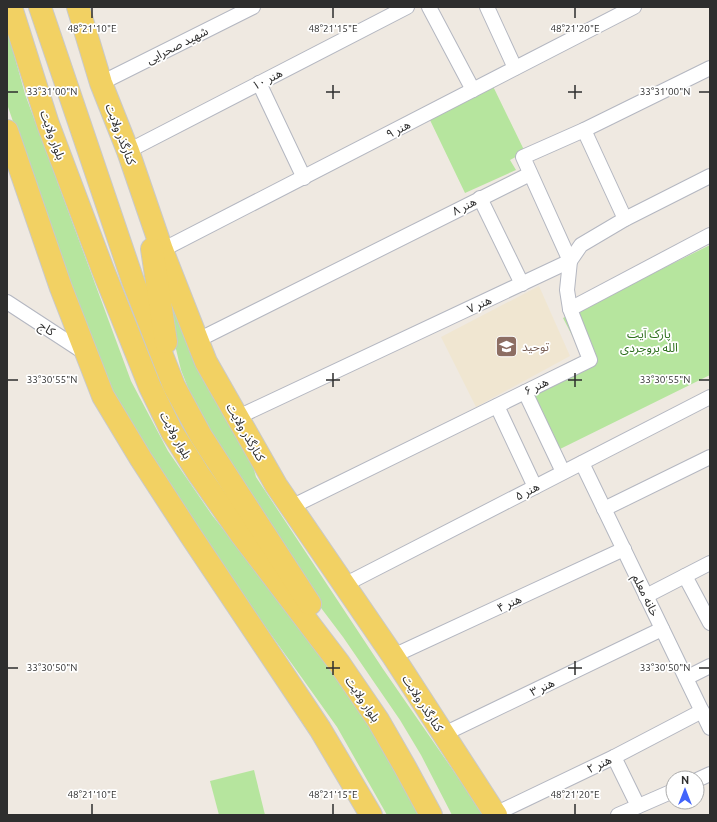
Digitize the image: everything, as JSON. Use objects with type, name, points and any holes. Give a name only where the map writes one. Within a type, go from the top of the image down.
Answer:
[{"type":"main road","name":"بلوار ولایت","points":[[12,7],[48,124],[103,270],[147,380],[172,432],[198,473],[240,533],[339,663],[378,720],[431,815]]},
{"type":"main road","name":"بلوار ولایت","points":[[40,7],[133,281],[174,386],[213,456],[312,606],[375,694],[408,745],[445,815]]},
{"type":"main road","name":"کنارگذر ولایت","points":[[78,7],[102,83],[128,151],[152,223],[206,362],[276,485],[393,656],[496,815]]},
{"type":"main road","points":[[7,131],[18,167],[61,288],[103,396],[141,459],[233,601],[320,729],[371,815]]},
{"type":"main road","points":[[152,223],[151,246],[174,386]]},
{"type":"street","name":"شهید صحرایی","points":[[102,83],[253,7]]},
{"type":"street","name":"هنر ۱۰","points":[[128,151],[407,7]]},
{"type":"street","points":[[429,7],[473,90]]},
{"type":"street","points":[[487,7],[516,68]]},
{"type":"street","name":"هنر ۹","points":[[162,250],[634,7]]},
{"type":"street","points":[[710,68],[584,130],[523,157],[570,261],[567,290],[570,309],[710,235]]},
{"type":"street","points":[[259,83],[304,178]]},
{"type":"street","points":[[584,130],[625,219]]},
{"type":"street","name":"هنر ۸","points":[[198,340],[530,174]]},
{"type":"street","name":"هنر ۷","points":[[238,418],[570,261],[581,245],[625,219],[710,176]]},
{"type":"street","points":[[480,198],[522,284]]},
{"type":"street","name":"کاج","points":[[7,302],[86,354]]},
{"type":"street","name":"هنر ۶","points":[[291,507],[590,360],[570,309]]},
{"type":"street","points":[[525,392],[563,472]]},
{"type":"street","name":"هنر ۵","points":[[344,585],[710,397]]},
{"type":"street","points":[[496,406],[535,487]]},
{"type":"street","points":[[604,509],[710,457]]},
{"type":"street","name":"خانه معلم","points":[[582,463],[710,728]]},
{"type":"street","name":"هنر ۴","points":[[393,656],[624,549]]},
{"type":"street","points":[[646,596],[710,563]]},
{"type":"street","points":[[685,576],[710,623]]},
{"type":"street","name":"هنر ۳","points":[[444,734],[662,629]]},
{"type":"street","points":[[686,678],[710,666]]},
{"type":"street","name":"هنر ۲","points":[[496,815],[614,757],[702,711]]},
{"type":"street","points":[[614,757],[638,806]]},
{"type":"street","points":[[618,815],[665,794]]},
{"type":"shaded area","name":"توحید","points":[[539,286],[570,356],[476,407],[441,337]]},
{"type":"green space","points":[[7,29],[25,94],[131,381],[168,451],[212,515],[340,679],[409,789],[422,815],[387,815],[337,727],[247,601],[114,401],[84,328],[7,104]]},
{"type":"green space","points":[[489,78],[525,152],[510,160],[516,170],[465,193],[429,118]]},
{"type":"green space","name":"پارک آیت الله بروجردی","points":[[710,245],[710,375],[556,451],[527,394],[587,364],[563,318]]},
{"type":"green space","points":[[171,289],[248,448],[256,477],[383,669],[484,815],[452,815],[421,755],[400,720],[343,637],[306,588],[194,403],[181,370],[163,295]]},
{"type":"green space","points":[[254,770],[265,815],[219,815],[210,781]]},
{"type":"place","name":"توحید","points":[[506,346]]}]
